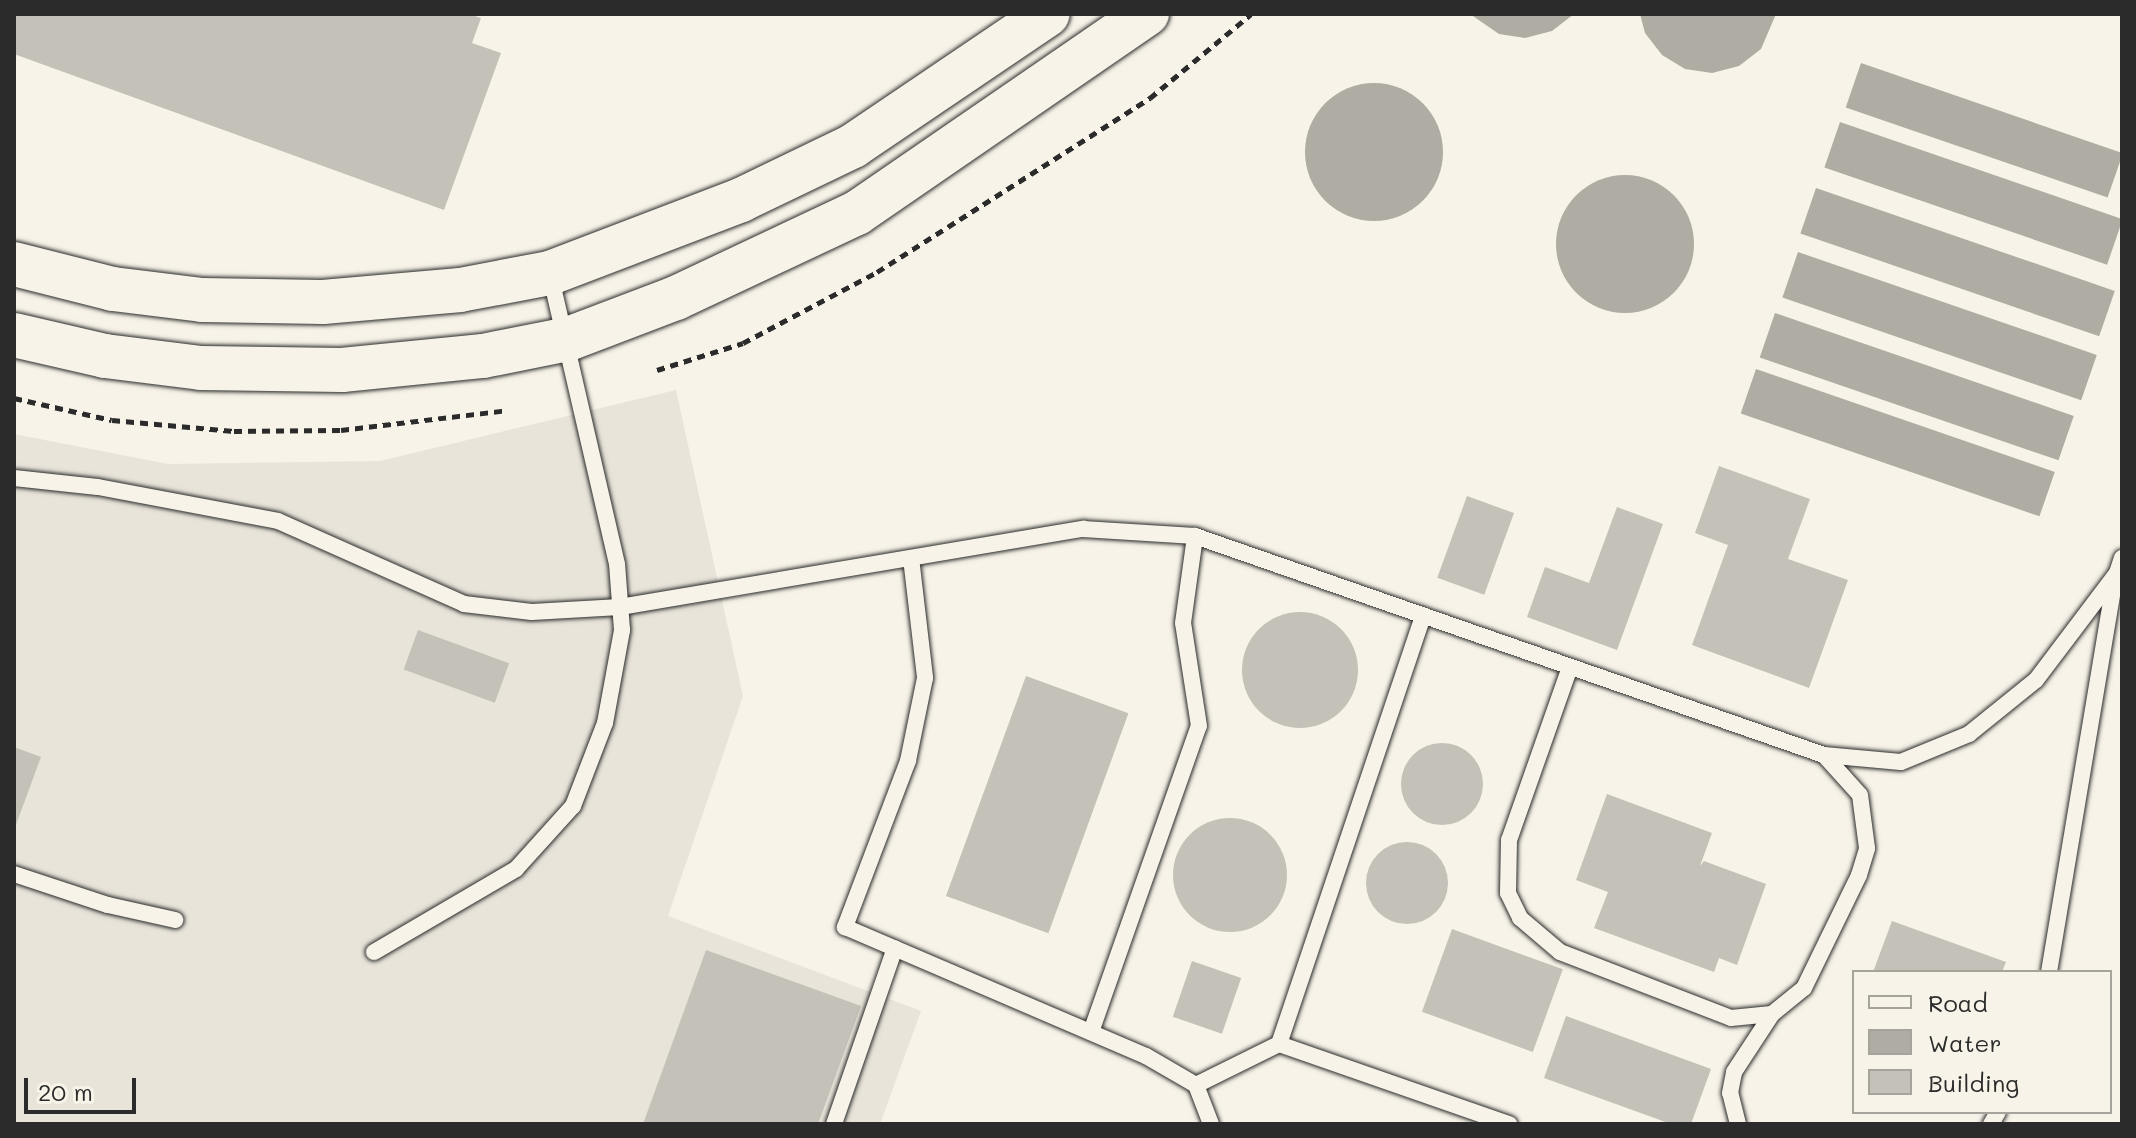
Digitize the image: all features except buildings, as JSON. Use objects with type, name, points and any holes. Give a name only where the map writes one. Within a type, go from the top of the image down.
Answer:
[{"type":"main road","points":[[14,264],[113,289],[202,300],[323,302],[460,290],[550,273],[741,200],[853,146],[1048,14]]},
{"type":"main road","points":[[14,335],[105,356],[201,368],[342,370],[483,356],[568,339],[676,298],[857,213],[1147,14]]},
{"type":"lane","points":[[374,952],[516,869],[573,806],[605,723],[622,630],[617,564],[568,339],[550,273]]},
{"type":"lane","points":[[14,478],[98,487],[278,521],[464,604],[532,612],[620,607],[1083,529],[1195,536],[1824,755],[1901,762],[1969,734],[2036,680],[2119,565]]},
{"type":"lane","points":[[1091,1032],[1199,726],[1183,623],[1195,536]]},
{"type":"lane","points":[[911,558],[925,678],[908,761],[845,927],[1091,1032],[1196,1085],[1211,1124]]},
{"type":"lane","points":[[2049,970],[2119,565]]},
{"type":"lane","points":[[1196,1085],[1279,1044],[1423,616]]},
{"type":"lane","points":[[1570,667],[1509,840],[1508,893],[1520,918],[1560,952],[1716,1013],[1752,1019],[1772,1014]]},
{"type":"lane","points":[[1738,1124],[1730,1093],[1734,1072],[1772,1014],[1804,988],[1867,848],[1860,795],[1824,755]]},
{"type":"lane","points":[[14,874],[108,905],[175,920]]},
{"type":"lane","points":[[834,1124],[895,948]]},
{"type":"lane","points":[[1279,1044],[1509,1124]]},
{"type":"path","points":[[657,370],[743,343],[877,272],[1150,98],[1251,14]]},
{"type":"path","points":[[14,398],[112,420],[234,431],[341,430],[508,410]]},
{"type":"shaded area","points":[[676,390],[743,696],[668,916],[921,1011],[880,1124],[14,1124],[14,434],[168,464],[380,461]]},
{"type":"water","points":[[1470,14],[1574,14],[1552,31],[1525,38],[1499,34]]},
{"type":"water","points":[[1640,14],[1776,14],[1761,49],[1739,66],[1712,73],[1685,69],[1662,55],[1645,33]]},
{"type":"water","points":[[1861,63],[2122,153],[2108,198],[1846,107]]},
{"type":"water","points":[[1374,83],[1400,88],[1423,103],[1438,126],[1443,152],[1438,178],[1423,201],[1400,216],[1374,221],[1348,216],[1325,201],[1310,178],[1305,152],[1310,126],[1325,103],[1348,88]]},
{"type":"water","points":[[1840,122],[2122,219],[2107,265],[1824,167]]},
{"type":"water","points":[[1625,175],[1651,180],[1674,195],[1689,218],[1694,244],[1689,270],[1674,293],[1651,308],[1625,313],[1599,308],[1576,293],[1561,270],[1556,244],[1561,218],[1576,195],[1599,180]]},
{"type":"water","points":[[1816,188],[2115,291],[2099,336],[1800,233]]},
{"type":"water","points":[[1798,252],[2097,355],[2081,400],[1782,297]]},
{"type":"water","points":[[1775,313],[2074,416],[2058,460],[1760,357]]},
{"type":"water","points":[[1756,369],[2055,472],[2039,516],[1741,413]]}]
